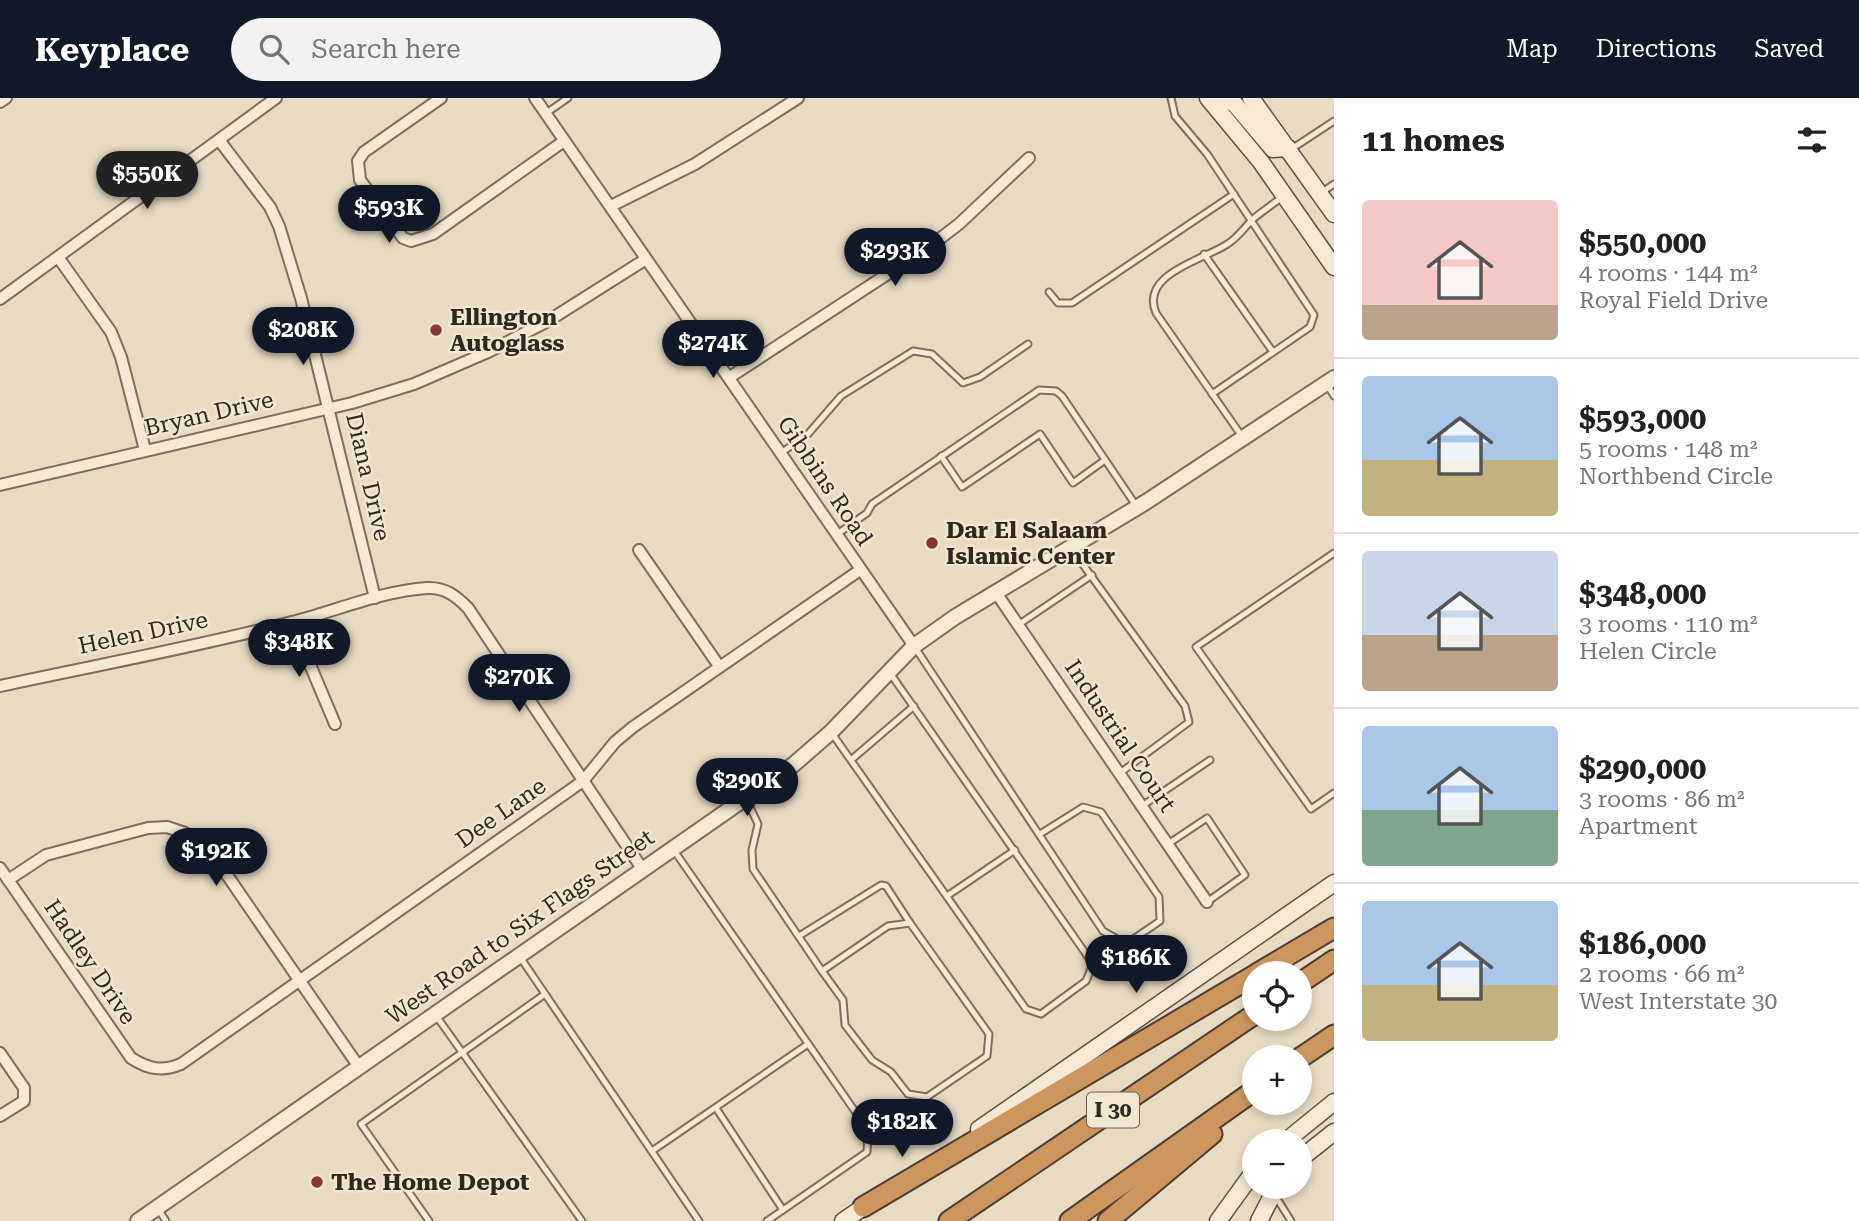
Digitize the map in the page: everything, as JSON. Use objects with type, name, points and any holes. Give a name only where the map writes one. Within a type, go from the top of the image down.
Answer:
[{"type":"highway","points":[[1278,961],[1334,928]]},
{"type":"highway","points":[[1312,975],[1334,960]]},
{"type":"highway","points":[[863,1208],[1242,982]]},
{"type":"highway","name":"I 30","points":[[949,1221],[1242,1023]]},
{"type":"highway","points":[[1312,1051],[1334,1035]]},
{"type":"highway","points":[[1070,1221],[1242,1099]]},
{"type":"highway","points":[[1108,1221],[1242,1109]]},
{"type":"main road","points":[[1208,98],[1284,195],[1334,267]]},
{"type":"main road","points":[[1216,98],[1234,103],[1273,149],[1289,149]]},
{"type":"main road","points":[[1251,98],[1334,214]]},
{"type":"main road","points":[[843,1221],[1334,883]]},
{"type":"main road","points":[[1301,1129],[1334,1102]]},
{"type":"main road","points":[[1312,1149],[1334,1132]]},
{"type":"main road","points":[[1218,1221],[1242,1188]]},
{"type":"main road","points":[[1259,1221],[1268,1199]]},
{"type":"street","points":[[0,102],[6,98]]},
{"type":"street","points":[[0,299],[276,98]]},
{"type":"street","points":[[442,98],[364,152],[358,160],[360,180],[403,238],[411,241],[433,234],[565,141]]},
{"type":"street","name":"Gibbins Road","points":[[534,98],[914,646]]},
{"type":"street","points":[[611,206],[695,164],[798,98]]},
{"type":"street","name":"Diana Drive","points":[[219,140],[270,207],[279,226],[330,408],[375,598]]},
{"type":"street","points":[[730,377],[929,247],[1029,158]]},
{"type":"street","points":[[58,257],[111,332],[121,357],[145,450]]},
{"type":"street","name":"Bryan Drive","points":[[0,485],[330,408],[414,384],[488,352],[548,321],[646,259]]},
{"type":"street","name":"West Road to Six Flags Street","points":[[138,1221],[793,765],[831,732],[914,646],[955,617],[997,594],[1243,438],[1331,386]]},
{"type":"street","points":[[639,550],[719,666]]},
{"type":"street","name":"Dee Lane","points":[[154,1069],[181,1065],[583,781],[615,743],[633,727],[860,570]]},
{"type":"street","name":"Helen Drive","points":[[0,686],[292,622],[375,598],[427,588],[442,589],[456,596],[468,608],[643,870]]},
{"type":"street","name":"Industrial Court","points":[[997,594],[1207,902]]},
{"type":"street","points":[[292,622],[335,724]]},
{"type":"street","points":[[8,880],[46,855],[148,828],[167,827],[185,833],[216,859],[298,982],[359,1067]]},
{"type":"street","name":"Hadley Drive","points":[[0,868],[131,1058],[154,1069]]},
{"type":"street","points":[[0,1053],[24,1088],[23,1101],[0,1116]]},
{"type":"lane","points":[[545,114],[568,98]]},
{"type":"lane","points":[[1171,98],[1175,116],[1207,154],[1314,316],[1310,327],[1212,394]]},
{"type":"lane","points":[[1289,149],[1334,121]]},
{"type":"lane","points":[[1320,193],[1334,184]]},
{"type":"lane","points":[[1049,292],[1058,303],[1072,303],[1234,194]]},
{"type":"lane","points":[[1243,438],[1153,304],[1158,285],[1204,254],[1221,249],[1241,235],[1250,222],[1284,195]]},
{"type":"lane","points":[[1204,254],[1273,352]]},
{"type":"lane","points":[[781,453],[808,434],[841,396],[903,355],[918,350],[933,355],[963,383],[980,377],[1028,344]]},
{"type":"lane","points":[[836,535],[867,513],[872,503],[1030,394],[1047,389],[1062,396],[1138,507]]},
{"type":"lane","points":[[941,456],[962,487],[1040,434],[1073,483],[1105,460]]},
{"type":"lane","points":[[1071,548],[1185,706],[1189,722],[1120,773]]},
{"type":"lane","points":[[1333,554],[1196,647],[1311,808],[1334,793]]},
{"type":"lane","points":[[1018,625],[1092,575]]},
{"type":"lane","points":[[914,646],[1104,931],[1126,944],[1160,922],[1159,897],[1101,812],[1083,807],[1040,834]]},
{"type":"lane","points":[[831,732],[1026,1009],[1041,1014],[1086,981],[1093,964],[890,672]]},
{"type":"lane","points":[[851,760],[914,706]]},
{"type":"lane","points":[[1142,806],[1210,760]]},
{"type":"lane","points":[[746,798],[758,824],[752,850],[753,869],[822,971],[843,1000],[845,1025],[872,1060],[891,1072],[908,1094],[927,1097],[987,1056],[989,1034],[886,886],[881,885],[799,936]]},
{"type":"lane","points":[[1168,844],[1207,818],[1245,875],[1207,902]]},
{"type":"lane","points":[[673,849],[868,1130],[867,1152],[767,1221]]},
{"type":"lane","points":[[947,896],[1014,849]]},
{"type":"lane","points":[[822,971],[888,926],[910,923]]},
{"type":"lane","points":[[519,956],[699,1221]]},
{"type":"lane","points":[[429,1221],[361,1124],[545,994]]},
{"type":"lane","points":[[435,1014],[582,1221]]},
{"type":"lane","points":[[652,1151],[808,1044]]},
{"type":"lane","points":[[716,1108],[783,1210]]},
{"type":"lane","points":[[1278,1199],[1291,1221]]},
{"type":"lane","points":[[156,1206],[166,1221]]},
{"type":"place","name":"Ellington Autoglass","points":[[436,330]]},
{"type":"place","name":"Dar El Salaam Islamic Center","points":[[932,543]]},
{"type":"place","name":"The Home Depot","points":[[317,1182]]}]
